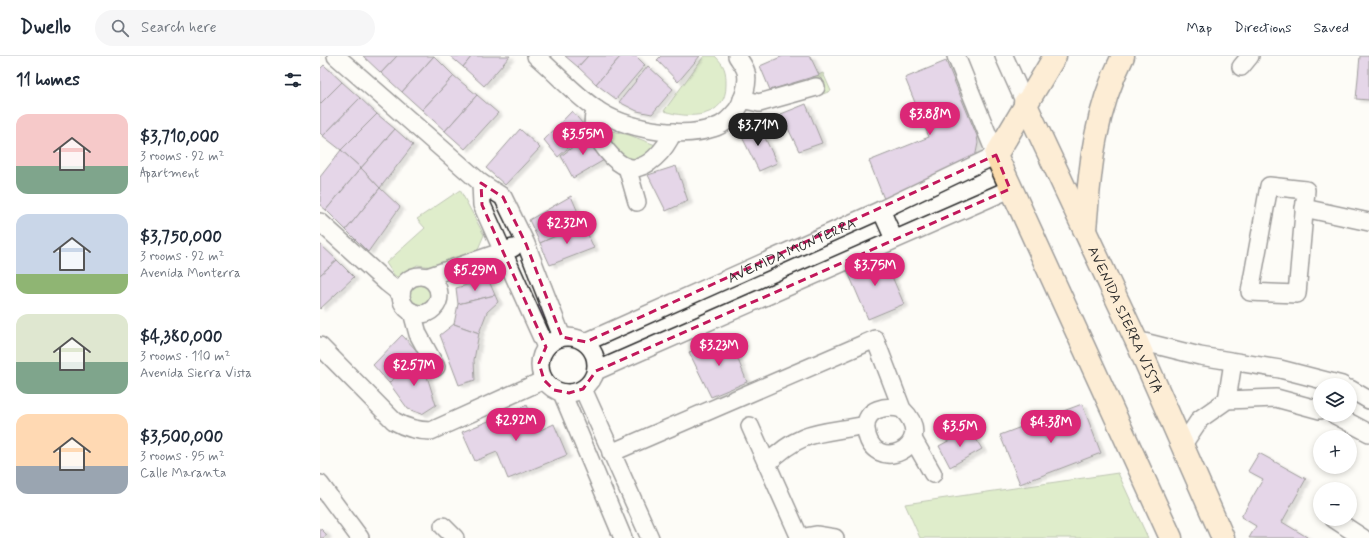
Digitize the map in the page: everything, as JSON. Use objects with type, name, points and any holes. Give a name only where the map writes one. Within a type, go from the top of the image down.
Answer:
[{"type":"main road","points":[[1055,56],[1025,103],[996,155],[1170,538]]},
{"type":"main road","points":[[1085,231],[1092,154],[1099,114],[1111,79],[1123,56]]},
{"type":"main road","name":"AVENIDA SIERRA VISTA","points":[[1025,103],[1136,340],[1224,538]]},
{"type":"street","points":[[336,56],[481,183],[504,197],[526,244],[562,337]]},
{"type":"street","points":[[536,56],[596,109],[638,127],[673,132],[697,132],[714,128],[729,120],[739,106],[746,87],[746,72],[737,56]]},
{"type":"street","points":[[956,56],[996,155]]},
{"type":"street","points":[[1004,56],[1025,103]]},
{"type":"street","points":[[742,100],[759,103],[816,87]]},
{"type":"street","points":[[596,109],[593,118],[594,128],[606,151],[627,167],[637,202]]},
{"type":"street","points":[[627,167],[637,166],[652,160],[662,152],[673,132]]},
{"type":"street","name":"AVENIDA MONTERRA","points":[[586,342],[880,210],[996,155]]},
{"type":"street","points":[[481,183],[482,205],[546,346]]},
{"type":"street","points":[[1269,186],[1306,190],[1304,208],[1297,294],[1250,292],[1269,186]]},
{"type":"street","points":[[596,371],[1010,188]]},
{"type":"street","points":[[1304,208],[1369,222]]},
{"type":"street","points":[[880,210],[894,239]]},
{"type":"street","points":[[320,222],[382,279],[401,294],[404,304],[412,312],[418,334],[436,367]]},
{"type":"street","points":[[427,277],[526,244]]},
{"type":"street","points":[[401,294],[405,283],[415,276],[427,277],[433,280],[439,290],[438,302],[430,312],[424,314],[412,312]]},
{"type":"street","points":[[562,337],[578,338],[586,342],[595,355],[596,371],[589,384],[576,392],[562,393],[554,390],[544,380],[539,363],[546,346],[553,340],[562,337]]},
{"type":"street","points":[[611,453],[875,339],[902,409]]},
{"type":"street","points":[[1136,340],[1173,350],[1233,362],[1280,369],[1315,378]]},
{"type":"street","points":[[320,346],[394,420],[406,428],[422,431],[432,431],[544,380]]},
{"type":"street","points":[[1227,400],[1233,362]]},
{"type":"street","points":[[583,389],[650,538]]},
{"type":"street","points":[[562,393],[623,538]]},
{"type":"street","points":[[1357,394],[1369,400]]},
{"type":"street","points":[[1182,446],[1200,419],[1227,400],[1276,398],[1313,408]]},
{"type":"street","points":[[891,406],[902,409],[911,417],[914,428],[913,439],[907,448],[893,455],[878,452],[867,440],[866,425],[871,415],[880,408],[891,406]]},
{"type":"street","points":[[1348,422],[1369,433]]},
{"type":"street","points":[[768,464],[782,449],[800,438],[821,432],[866,425]]},
{"type":"street","points":[[750,426],[800,538],[816,535],[835,538]]},
{"type":"street","points":[[913,439],[933,474]]},
{"type":"street","points":[[320,484],[360,538]]},
{"type":"street","points":[[443,526],[455,538]]},
{"type":"street","points":[[1345,526],[1363,538]]},
{"type":"highlighted area","points":[[996,155],[1010,189],[596,371],[583,389],[569,393],[554,390],[544,380],[539,363],[546,347],[482,205],[481,183],[503,197],[526,244],[562,337],[586,342]]},
{"type":"green space","points":[[704,56],[715,56],[724,69],[726,76],[725,96],[720,104],[713,110],[704,114],[684,115],[664,111]]},
{"type":"green space","points":[[823,73],[831,91],[820,95],[813,77]]},
{"type":"green space","points":[[604,129],[629,135],[661,147],[641,159],[628,161],[623,159],[615,151]]},
{"type":"green space","points":[[460,190],[484,235],[478,249],[434,267],[417,265],[399,278],[394,275],[386,263],[425,228],[417,219]]},
{"type":"green space","points":[[421,282],[430,286],[434,295],[430,304],[421,308],[412,304],[408,295],[412,286]]},
{"type":"green space","points":[[1118,473],[1148,538],[920,538],[905,504]]},
{"type":"building","points":[[363,56],[397,56],[381,73]]},
{"type":"building","points":[[397,56],[434,56],[402,92],[381,73]]},
{"type":"building","points":[[434,56],[454,76],[422,110],[402,92]]},
{"type":"building","points":[[450,56],[472,56],[463,67]]},
{"type":"building","points":[[472,56],[510,56],[484,86],[463,67]]},
{"type":"building","points":[[565,56],[588,56],[578,67]]},
{"type":"building","points":[[588,56],[621,56],[596,84],[578,67]]},
{"type":"building","points":[[621,56],[636,56],[645,65],[616,99],[596,84]]},
{"type":"building","points":[[661,56],[700,56],[678,82],[657,60]]},
{"type":"building","points":[[783,56],[810,56],[819,75],[770,90],[760,66]]},
{"type":"building","points":[[1360,56],[1369,56],[1369,100],[1356,99]]},
{"type":"building","points":[[946,61],[977,136],[978,143],[975,158],[962,168],[884,199],[869,161],[929,137],[905,78]]},
{"type":"building","points":[[324,65],[342,82],[320,104],[320,69]]},
{"type":"building","points":[[648,66],[673,89],[652,114],[637,111],[619,102]]},
{"type":"building","points":[[454,76],[477,95],[445,131],[422,110]]},
{"type":"building","points":[[342,82],[360,98],[323,136],[320,133],[320,104]]},
{"type":"building","points":[[477,95],[498,113],[465,149],[445,131]]},
{"type":"building","points":[[360,98],[377,114],[341,150],[323,136]]},
{"type":"building","points":[[806,104],[822,143],[799,151],[781,114]]},
{"type":"building","points":[[572,111],[588,130],[558,157],[544,140]]},
{"type":"building","points":[[377,114],[395,129],[361,168],[341,150]]},
{"type":"building","points":[[757,121],[777,163],[759,171],[740,133]]},
{"type":"building","points":[[395,129],[413,145],[380,188],[361,168]]},
{"type":"building","points":[[520,129],[540,148],[505,185],[486,168]]},
{"type":"building","points":[[591,133],[606,159],[573,178],[561,156]]},
{"type":"building","points":[[341,150],[361,168],[326,210],[320,205],[320,177]]},
{"type":"building","points":[[676,166],[688,201],[666,211],[648,175]]},
{"type":"building","points":[[361,168],[380,188],[346,230],[326,210]]},
{"type":"building","points":[[380,188],[400,207],[368,252],[346,230]]},
{"type":"building","points":[[571,196],[583,224],[540,243],[529,220]]},
{"type":"building","points":[[583,224],[594,248],[550,265],[540,243]]},
{"type":"building","points":[[320,244],[337,260],[320,275]]},
{"type":"building","points":[[883,256],[904,304],[868,319],[847,270]]},
{"type":"building","points":[[337,260],[354,277],[320,309],[320,275]]},
{"type":"building","points":[[488,279],[495,295],[458,304],[456,288]]},
{"type":"building","points":[[495,295],[498,302],[487,312],[479,333],[454,324],[458,304]]},
{"type":"building","points":[[545,302],[551,316],[537,322],[531,308]]},
{"type":"building","points":[[454,324],[479,333],[474,360],[475,380],[459,385],[440,335]]},
{"type":"building","points":[[402,335],[420,354],[389,383],[373,365]]},
{"type":"building","points":[[729,337],[747,382],[711,397],[689,352]]},
{"type":"building","points":[[420,354],[436,405],[422,414],[408,409],[389,383]]},
{"type":"building","points":[[1082,404],[1101,453],[1020,484],[1000,435]]},
{"type":"building","points":[[527,405],[538,431],[554,424],[567,455],[508,479],[497,452],[475,461],[462,432]]},
{"type":"building","points":[[970,429],[982,449],[950,467],[939,446]]},
{"type":"building","points":[[1259,453],[1306,479],[1282,522],[1307,538],[1249,538],[1256,526],[1241,517],[1263,479],[1248,471]]},
{"type":"building","points":[[320,528],[327,535],[323,538],[320,538]]}]
